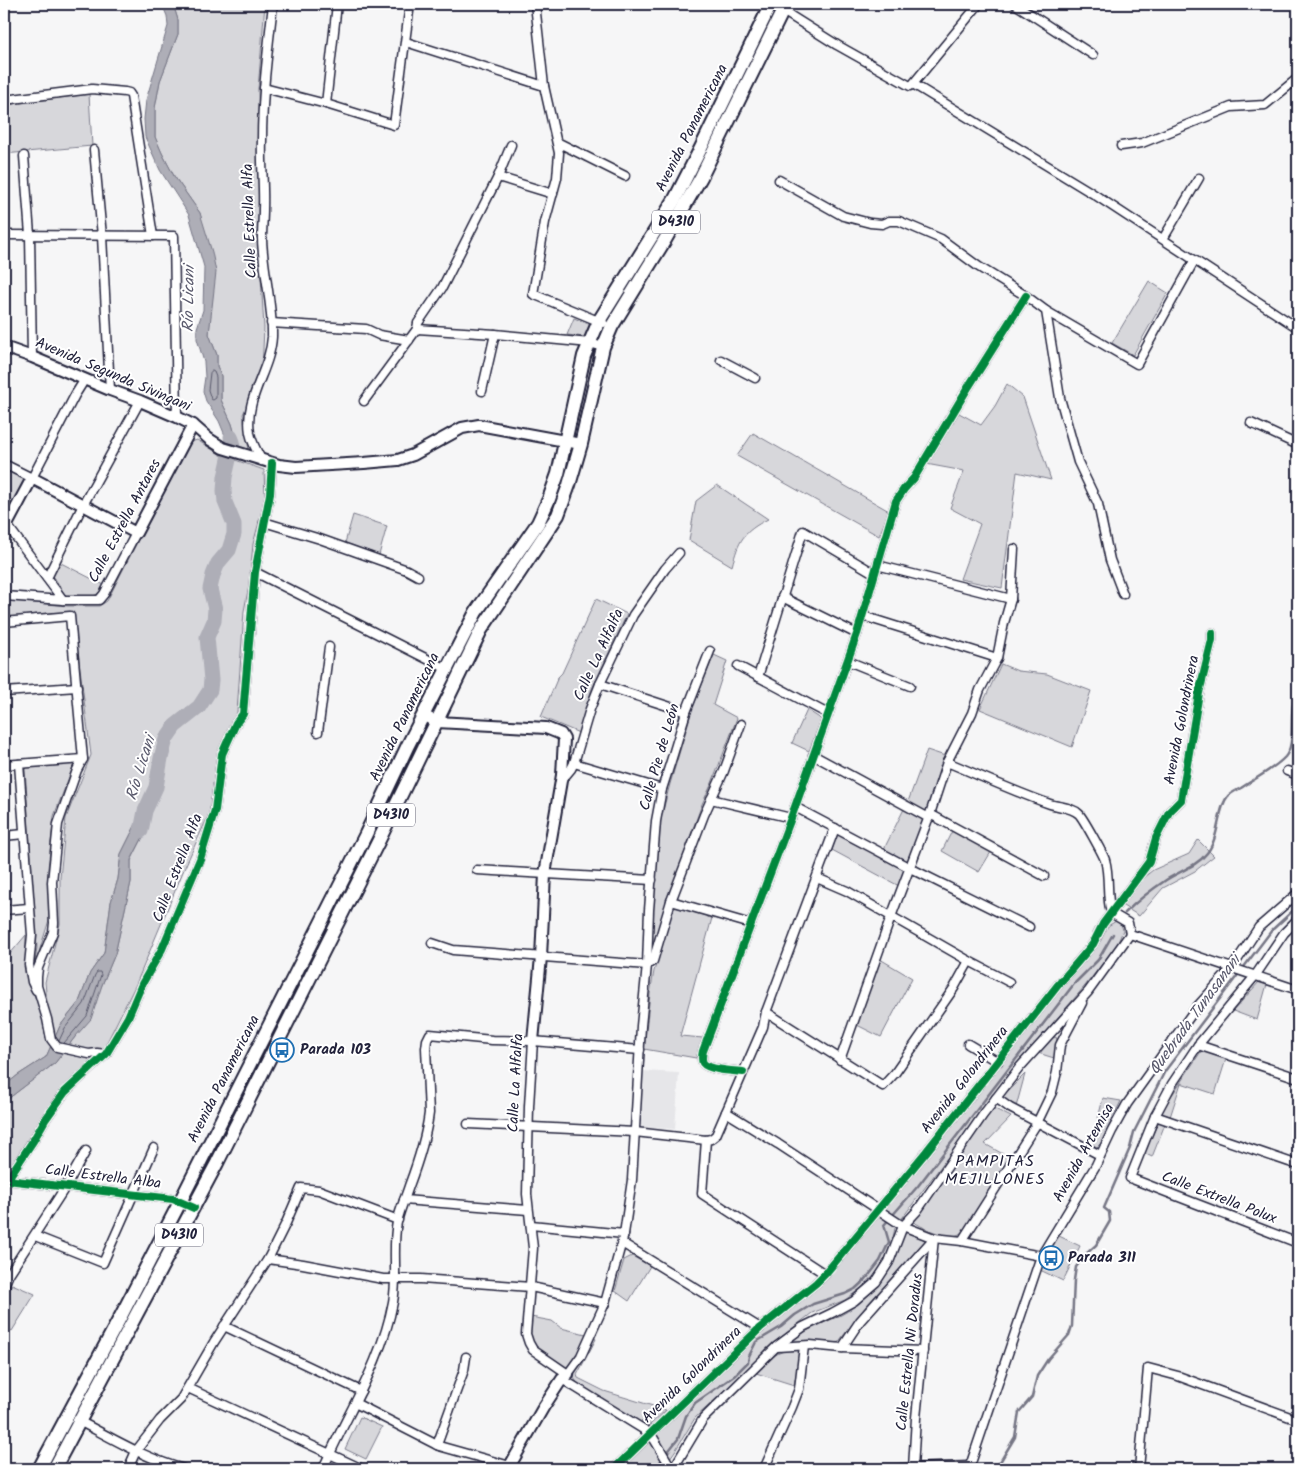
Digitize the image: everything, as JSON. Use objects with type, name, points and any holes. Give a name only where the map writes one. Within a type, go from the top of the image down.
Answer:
[{"type":"main road","name":"Avenida Panamericana","points":[[39,1469],[180,1202],[476,612],[538,523],[558,474],[584,356],[599,321],[675,199],[702,148],[771,4]]},
{"type":"main road","name":"Avenida Panamericana","points":[[54,1469],[194,1208],[380,838],[481,630],[558,515],[569,486],[581,444],[603,347],[612,326],[701,177],[784,7]]},
{"type":"street","name":"Calle Estrella Alfa","points":[[262,461],[250,432],[250,415],[251,403],[266,365],[272,338],[262,255],[262,141],[264,88],[273,4]]},
{"type":"street","points":[[326,104],[338,4]]},
{"type":"street","points":[[264,88],[326,104],[394,125],[410,4]]},
{"type":"street","points":[[535,4],[544,86],[559,152],[557,178],[546,222],[533,294],[612,326]]},
{"type":"street","points":[[979,4],[913,84],[1092,193],[1298,328]]},
{"type":"street","points":[[1015,4],[1093,55]]},
{"type":"street","points":[[784,7],[837,45],[910,86]]},
{"type":"street","points":[[406,42],[544,86]]},
{"type":"street","points":[[1121,146],[1142,143],[1231,107],[1265,105],[1298,78]]},
{"type":"street","points":[[4,100],[92,89],[128,93],[131,96],[153,236]]},
{"type":"street","points":[[557,142],[625,176]]},
{"type":"street","points":[[364,400],[417,329],[418,323],[442,288],[498,177],[511,145]]},
{"type":"street","points":[[94,150],[102,236],[110,390]]},
{"type":"street","points":[[24,156],[30,235],[32,357]]},
{"type":"street","points":[[498,177],[553,194]]},
{"type":"street","points":[[1163,239],[1200,178]]},
{"type":"street","points":[[779,180],[843,216],[870,223],[882,224],[889,221],[899,221],[941,239],[979,267],[1026,296],[1046,312],[1137,364],[1194,261]]},
{"type":"street","points":[[4,235],[174,236],[177,417]]},
{"type":"street","points":[[743,1072],[708,1067],[704,1064],[702,1057],[848,662],[896,501],[914,478],[1026,296]]},
{"type":"street","points":[[1046,312],[1060,398],[1078,462],[1098,504],[1110,560],[1123,594]]},
{"type":"street","points":[[271,322],[366,329],[378,335],[409,340]]},
{"type":"street","points":[[417,329],[590,343],[603,347]]},
{"type":"street","points":[[482,391],[495,334]]},
{"type":"street","name":"Avenida Segunda Sivingani","points":[[4,347],[177,417],[193,425],[223,448],[272,463],[296,467],[398,460],[413,455],[462,428],[479,425],[581,444]]},
{"type":"street","points":[[721,360],[755,378]]},
{"type":"street","points":[[63,600],[5,526],[32,478],[74,395],[85,379]]},
{"type":"street","points":[[47,578],[140,401]]},
{"type":"street","points":[[1251,423],[1298,445]]},
{"type":"street","name":"Calle Estrella Antares","points":[[4,596],[63,600],[99,600],[104,594],[193,425]]},
{"type":"street","name":"Calle Estrella Alfa","points":[[7,1180],[65,1092],[106,1054],[128,1017],[142,984],[162,948],[200,859],[215,810],[222,754],[236,723],[244,714],[255,572],[270,494],[272,463]]},
{"type":"street","points":[[4,464],[136,534]]},
{"type":"street","points":[[264,522],[320,539],[407,570],[418,576]]},
{"type":"street","points":[[758,677],[803,531],[876,569],[1011,599]]},
{"type":"street","points":[[840,1060],[891,917],[930,816],[947,762],[997,658],[1011,599],[1014,549]]},
{"type":"street","name":"Calle La Alfalfa","points":[[562,775],[566,775],[574,763],[590,708],[633,615],[679,553]]},
{"type":"street","points":[[255,572],[447,670]]},
{"type":"street","points":[[782,597],[857,634]]},
{"type":"street","points":[[4,622],[70,616],[83,759],[77,770],[58,824],[52,882],[53,932],[38,968],[37,977],[51,1040],[57,1047],[89,1054],[106,1054]]},
{"type":"street","points":[[862,616],[997,658]]},
{"type":"street","name":"Avenida Golondrinera","points":[[614,1469],[760,1328],[825,1274],[1093,944],[1103,924],[1149,862],[1156,838],[1169,812],[1182,800],[1212,632]]},
{"type":"street","points":[[318,732],[329,648]]},
{"type":"street","name":"Calle Pie de León","points":[[565,1376],[581,1356],[605,1303],[624,1234],[632,1180],[656,821],[662,790],[686,712],[710,651]]},
{"type":"street","points":[[848,662],[910,686]]},
{"type":"street","points":[[738,666],[828,714]]},
{"type":"street","points":[[600,684],[686,712]]},
{"type":"street","points":[[4,692],[77,687]]},
{"type":"street","points":[[423,715],[436,722]]},
{"type":"street","name":"Calle La Alfalfa","points":[[436,722],[546,728],[561,734],[564,739],[562,775],[545,874],[541,957],[533,1041],[528,1126],[528,1210],[533,1248],[526,1334],[533,1350],[565,1376]]},
{"type":"street","points":[[432,943],[453,950],[647,965],[652,961],[671,901],[741,724]]},
{"type":"street","points":[[408,745],[422,751]]},
{"type":"street","points":[[813,755],[1044,876]]},
{"type":"street","points":[[4,765],[83,759]]},
{"type":"street","points":[[355,1403],[437,1445],[509,1468],[543,1408],[565,1376],[651,1434],[673,1469],[703,1419],[776,1348],[803,1327],[854,1301],[876,1282],[889,1262],[903,1226],[917,1211],[996,1098],[1020,1067],[1088,992],[1130,934],[1128,923],[1111,913],[1108,901],[1108,881],[1105,862],[1079,814],[1069,808],[1049,804],[947,762]]},
{"type":"street","points":[[574,763],[662,790]]},
{"type":"street","points":[[19,764],[32,935],[28,966],[32,982],[42,1000]]},
{"type":"street","points":[[1287,771],[1298,775]]},
{"type":"street","points":[[711,799],[791,818]]},
{"type":"street","points":[[795,807],[910,868],[1029,927]]},
{"type":"street","points":[[468,1124],[635,1132],[711,1139],[716,1134],[763,1026],[766,1012],[835,828]]},
{"type":"street","points":[[4,836],[24,834]]},
{"type":"street","points":[[477,870],[652,880]]},
{"type":"street","points":[[816,878],[847,891],[969,962],[1009,982]]},
{"type":"street","name":"Avenida Artemisa","points":[[969,1468],[1041,1256],[1096,1164],[1127,1104],[1196,1008],[1238,970],[1259,927],[1298,893]]},
{"type":"street","points":[[671,901],[751,924]]},
{"type":"street","points":[[4,910],[29,908]]},
{"type":"street","points":[[1298,919],[1284,933],[1255,976],[1198,1045],[1172,1084],[1155,1116],[1298,1165]]},
{"type":"street","points":[[1130,934],[1298,990]]},
{"type":"street","points":[[766,1012],[883,1086],[895,1073],[954,988],[969,962]]},
{"type":"street","points":[[962,1241],[1037,1123],[1052,1092],[1057,1072],[1060,1045],[1088,992]]},
{"type":"street","points":[[323,1469],[382,1344],[394,1301],[396,1279],[395,1246],[398,1220],[420,1156],[428,1124],[426,1048],[430,1034],[640,1050]]},
{"type":"street","points":[[968,1044],[998,1062]]},
{"type":"street","points":[[1198,1045],[1298,1078]]},
{"type":"street","points":[[996,1098],[1037,1123],[1100,1155]]},
{"type":"street","points":[[726,1112],[903,1226],[934,1238],[962,1241],[1041,1256]]},
{"type":"street","name":"Calle Extrella Polux","points":[[1155,1116],[1130,1178],[1298,1243]]},
{"type":"street","points":[[706,1140],[702,1194],[825,1274]]},
{"type":"street","points":[[34,1236],[103,1263],[154,1148]]},
{"type":"street","points":[[4,1286],[9,1274],[66,1186],[86,1151]]},
{"type":"street","name":"Calle Estrella Alba","points":[[7,1180],[173,1199],[194,1208]]},
{"type":"street","points":[[128,1469],[136,1451],[188,1388],[224,1326],[268,1259],[301,1188],[318,1190],[398,1220]]},
{"type":"street","points":[[404,1200],[528,1210]]},
{"type":"street","points":[[531,1225],[624,1234]]},
{"type":"street","points":[[842,1348],[860,1321],[934,1238]]},
{"type":"street","name":"Calle Estrella Ni Doradus","points":[[913,1468],[916,1418],[934,1238]]},
{"type":"street","points":[[622,1243],[760,1328]]},
{"type":"street","points":[[268,1259],[383,1280],[421,1279],[531,1287],[605,1303]]},
{"type":"street","points":[[224,1326],[361,1391]]},
{"type":"street","points":[[776,1348],[810,1345],[923,1351]]},
{"type":"street","points":[[764,1469],[799,1389],[804,1346]]},
{"type":"street","points":[[437,1445],[464,1370],[466,1356]]},
{"type":"street","points":[[1141,1469],[1148,1368],[1178,1376],[1298,1420]]},
{"type":"street","points":[[188,1388],[362,1469]]},
{"type":"street","points":[[68,1416],[136,1451],[168,1465],[184,1469]]},
{"type":"street","points":[[882,1469],[969,1468]]},
{"type":"shaded area","points":[[173,4],[265,4],[258,89],[259,148],[262,181],[259,244],[264,328],[262,371],[256,389],[243,414],[249,450],[239,449],[232,424],[221,400],[221,376],[217,366],[217,355],[209,334],[213,289],[200,213],[174,176],[155,137],[155,108],[160,81],[178,34],[178,20]]},
{"type":"shaded area","points":[[89,94],[92,146],[4,154],[4,105]]},
{"type":"shaded area","points":[[1149,281],[1168,293],[1133,355],[1112,343]]},
{"type":"shaded area","points":[[574,318],[591,325],[585,337],[567,335]]},
{"type":"shaded area","points":[[1007,384],[1023,397],[1051,480],[1017,472],[1002,588],[960,579],[980,524],[950,508],[964,471],[926,464],[959,413],[981,425],[995,406]]},
{"type":"shaded area","points":[[753,433],[889,511],[879,536],[737,456]]},
{"type":"shaded area","points":[[197,440],[221,455],[264,470],[265,500],[253,544],[244,611],[237,712],[217,755],[209,814],[136,984],[103,1050],[92,1050],[69,1045],[102,985],[115,954],[131,882],[131,861],[144,835],[150,809],[142,812],[121,854],[118,879],[111,902],[104,953],[90,973],[79,1002],[60,1026],[46,1057],[4,1086],[4,961],[26,935],[25,973],[39,1007],[47,1004],[45,982],[60,924],[60,878],[66,818],[91,755],[73,613],[4,618],[4,600],[68,606],[99,606],[107,601],[188,443]]},
{"type":"shaded area","points":[[4,469],[26,480],[4,521]]},
{"type":"shaded area","points":[[717,485],[768,519],[753,528],[743,538],[732,566],[689,540],[696,501]]},
{"type":"shaded area","points":[[353,515],[387,526],[379,555],[345,543]]},
{"type":"shaded area","points":[[59,562],[106,586],[102,591],[93,596],[66,596],[52,574]]},
{"type":"shaded area","points":[[596,599],[627,614],[591,691],[579,733],[541,717]]},
{"type":"shaded area","points":[[714,655],[727,661],[713,705],[737,718],[687,845],[651,955],[654,892],[661,818],[693,707]]},
{"type":"shaded area","points":[[1001,664],[1018,671],[1047,674],[1091,691],[1072,747],[980,709]]},
{"type":"shaded area","points":[[807,710],[821,720],[809,751],[792,743]]},
{"type":"shaded area","points":[[927,750],[945,756],[909,862],[884,849],[909,799]]},
{"type":"shaded area","points":[[407,760],[410,763],[193,1201],[188,1198]]},
{"type":"shaded area","points":[[74,764],[54,816],[48,868],[49,920],[34,968],[37,948],[25,768]]},
{"type":"shaded area","points":[[952,831],[991,852],[979,872],[942,851]]},
{"type":"shaded area","points":[[837,834],[906,871],[899,886],[832,850]]},
{"type":"shaded area","points":[[1198,840],[1214,856],[1195,871],[1163,888],[1139,916],[1123,906],[1134,885],[1153,870],[1189,854]]},
{"type":"shaded area","points":[[678,907],[712,918],[680,1036],[703,1038],[696,1058],[644,1049],[654,971],[672,912],[674,908]]},
{"type":"shaded area","points":[[1116,921],[1121,924],[1123,930],[1117,945],[1085,986],[1015,1067],[903,1217],[895,1228],[891,1247],[878,1272],[845,1300],[812,1313],[766,1349],[748,1370],[695,1418],[662,1469],[622,1469],[764,1329],[820,1286],[888,1204],[1072,973],[1100,942],[1108,926]]},
{"type":"shaded area","points":[[880,959],[912,978],[881,1037],[855,1024]]},
{"type":"shaded area","points":[[1259,982],[1267,984],[1257,1020],[1233,1011]]},
{"type":"shaded area","points":[[1056,1037],[1054,1058],[1038,1053],[1052,1038]]},
{"type":"shaded area","points":[[1202,1050],[1226,1059],[1215,1094],[1181,1083],[1170,1117],[1160,1113]]},
{"type":"shaded area","points":[[63,1053],[94,1060],[58,1092],[4,1176],[4,1102],[55,1063]]},
{"type":"shaded area","points":[[642,1071],[679,1073],[675,1129],[643,1128],[640,1125]]},
{"type":"shaded area","points":[[1025,1074],[1016,1107],[1002,1097]]},
{"type":"shaded area","points":[[1103,1098],[1121,1101],[1101,1143],[1097,1147],[1087,1142],[1093,1139]]},
{"type":"shaded area","points":[[992,1109],[1011,1117],[985,1144],[1010,1158],[964,1230],[960,1234],[947,1236],[929,1230],[914,1222],[938,1186]]},
{"type":"shaded area","points":[[1159,1121],[1165,1124],[1152,1157],[1144,1153]]},
{"type":"shaded area","points":[[906,1231],[926,1240],[866,1306],[837,1344],[790,1343],[808,1330],[841,1315],[872,1292],[889,1269]]},
{"type":"shaded area","points":[[1057,1235],[1080,1246],[1063,1281],[1040,1270]]},
{"type":"shaded area","points":[[632,1256],[650,1266],[629,1301],[615,1291],[624,1260]]},
{"type":"shaded area","points":[[12,1284],[35,1294],[12,1331],[4,1326],[4,1297]]},
{"type":"shaded area","points":[[531,1317],[552,1321],[561,1328],[586,1334],[580,1350],[569,1367],[565,1368],[542,1353],[532,1343],[529,1328]]},
{"type":"shaded area","points":[[593,1337],[596,1339],[577,1375],[578,1378],[604,1391],[666,1410],[650,1425],[643,1426],[578,1384],[574,1378]]},
{"type":"shaded area","points":[[801,1349],[794,1385],[756,1373],[776,1355],[786,1351]]},
{"type":"shaded area","points":[[360,1417],[382,1427],[366,1459],[345,1449]]},
{"type":"water","name":"Río Licani","points":[[162,4],[173,4],[178,20],[178,34],[160,81],[155,108],[155,137],[174,176],[200,213],[212,252],[216,272],[209,334],[217,355],[217,366],[221,376],[221,400],[232,424],[239,449],[229,445],[219,421],[206,401],[203,391],[205,377],[204,362],[197,339],[197,328],[203,310],[204,267],[189,215],[160,170],[145,137],[146,100],[168,26],[167,16]]},
{"type":"water","name":"Río Licani","points":[[150,809],[144,835],[131,860],[131,882],[115,954],[91,1019],[55,1063],[4,1102],[4,1086],[46,1057],[60,1026],[79,1002],[90,973],[104,953],[111,902],[118,879],[121,854],[142,812]]},
{"type":"waterway","name":"Río Licani","points":[[141,831],[145,811],[156,787],[166,739],[175,726],[199,707],[210,690],[211,680],[207,637],[214,621],[215,609],[210,589],[218,563],[229,550],[234,534],[234,524],[225,502],[224,491],[225,477],[233,442],[231,437]]},
{"type":"waterway","points":[[1125,913],[1155,888],[1203,858],[1214,839],[1222,808],[1228,796],[1270,770],[1285,757],[1291,743],[1293,707],[1298,692]]},
{"type":"waterway","name":"Quebrada Tunasanani","points":[[994,1469],[1015,1437],[1019,1412],[1032,1397],[1037,1376],[1048,1359],[1069,1335],[1072,1326],[1076,1267],[1096,1245],[1110,1221],[1109,1212],[1104,1208],[1130,1148],[1134,1132],[1165,1071],[1272,930],[1298,906]]},
{"type":"waterway","points":[[666,1454],[678,1439],[686,1416],[695,1403],[734,1376],[748,1362],[756,1342],[813,1304],[845,1294],[855,1289],[866,1279],[880,1261],[889,1242],[884,1225],[918,1186],[1074,984],[1098,960],[1113,934]]},
{"type":"waterway","points":[[655,1469],[663,1458]]},
{"type":"cycle path","points":[[743,1072],[721,1070],[706,1065],[702,1060],[703,1051],[791,818],[857,634],[896,501],[914,478],[1026,296]]},
{"type":"cycle path","points":[[194,1208],[173,1199],[7,1180],[65,1092],[106,1054],[128,1017],[142,984],[162,949],[200,859],[215,810],[222,754],[236,723],[243,714],[255,572],[270,494],[272,463]]},
{"type":"cycle path","points":[[614,1469],[760,1328],[825,1274],[1093,944],[1103,924],[1149,862],[1156,838],[1169,812],[1181,800],[1199,693],[1212,633]]},
{"type":"place","name":"Parada 103","points":[[282,1050]]},
{"type":"place","name":"Parada 311","points":[[1051,1258]]},
{"type":"district","name":"PAMPITAS MEJILLONES","points":[[995,1170]]}]
